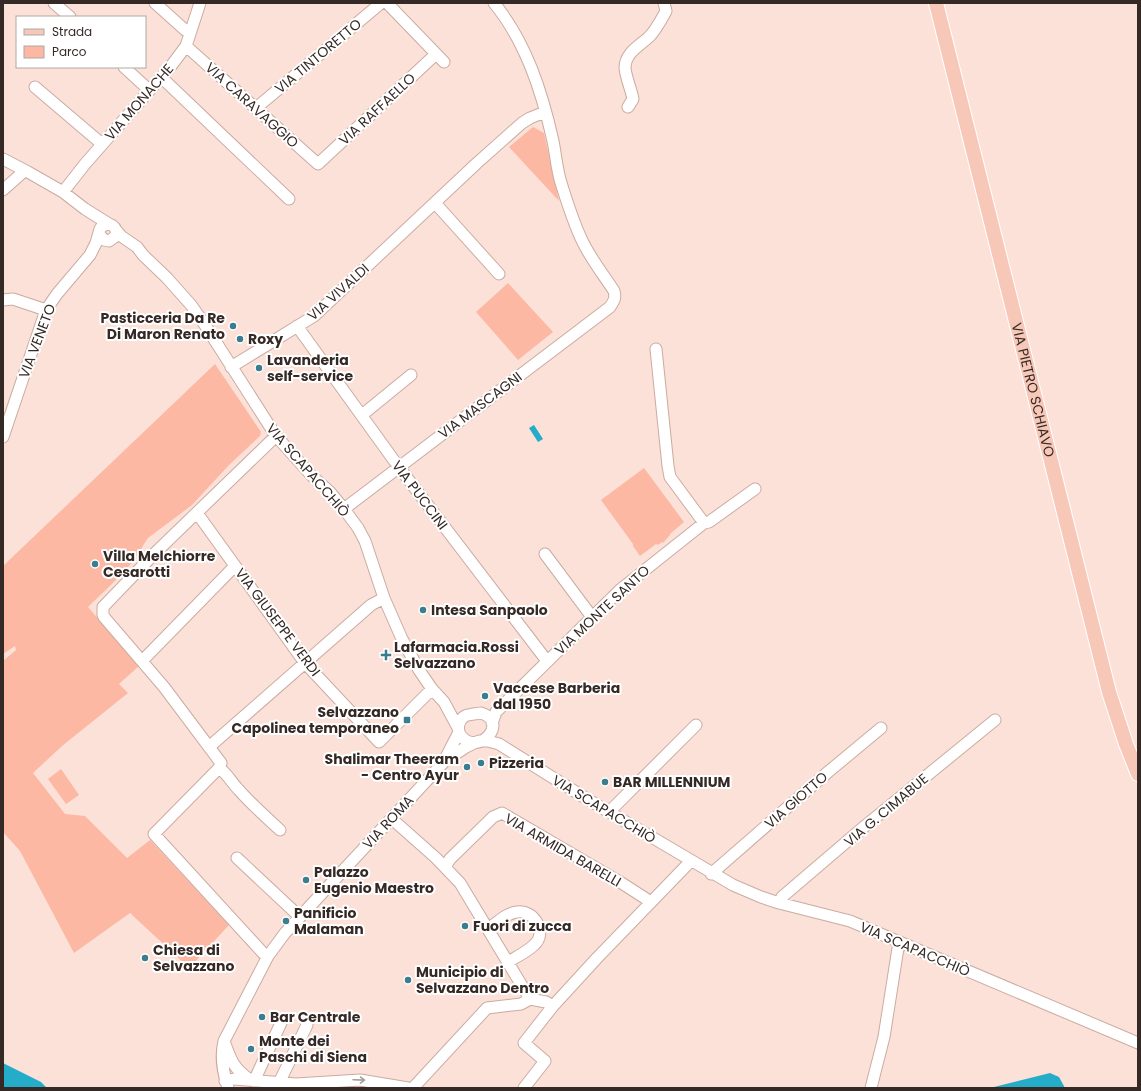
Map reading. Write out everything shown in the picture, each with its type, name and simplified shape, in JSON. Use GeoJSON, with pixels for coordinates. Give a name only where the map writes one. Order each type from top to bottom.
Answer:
{"type":"FeatureCollection","features":[{"type":"Feature","properties":{"kind":"main road","name":"VIA PIETRO SCHIAVO"},"geometry":{"type":"LineString","coordinates":[[936,3],[1107,685],[1126,744],[1138,774]]}},
{"type":"Feature","properties":{"kind":"street"},"geometry":{"type":"LineString","coordinates":[[54,3],[69,16]]}},
{"type":"Feature","properties":{"kind":"street"},"geometry":{"type":"LineString","coordinates":[[155,3],[185,30],[190,32]]}},
{"type":"Feature","properties":{"kind":"street","name":"VIA MONACHE"},"geometry":{"type":"LineString","coordinates":[[63,192],[186,46],[200,3]]}},
{"type":"Feature","properties":{"kind":"street","name":"VIA TINTORETTO"},"geometry":{"type":"LineString","coordinates":[[256,108],[381,3]]}},
{"type":"Feature","properties":{"kind":"street","name":"VIA RAFFAELLO"},"geometry":{"type":"LineString","coordinates":[[318,164],[440,58],[387,3]]}},
{"type":"Feature","properties":{"kind":"street"},"geometry":{"type":"LineString","coordinates":[[494,3],[514,31],[525,51],[545,112]]}},
{"type":"Feature","properties":{"kind":"street"},"geometry":{"type":"LineString","coordinates":[[628,107],[633,99],[625,69],[626,61],[634,49],[648,38],[657,28],[666,11],[664,3]]}},
{"type":"Feature","properties":{"kind":"street","name":"VIA CARAVAGGIO"},"geometry":{"type":"LineString","coordinates":[[186,46],[318,164]]}},
{"type":"Feature","properties":{"kind":"street"},"geometry":{"type":"LineString","coordinates":[[125,68],[150,90]]}},
{"type":"Feature","properties":{"kind":"street"},"geometry":{"type":"LineString","coordinates":[[161,76],[290,199]]}},
{"type":"Feature","properties":{"kind":"street"},"geometry":{"type":"LineString","coordinates":[[36,87],[102,144]]}},
{"type":"Feature","properties":{"kind":"street","name":"VIA VIVALDI"},"geometry":{"type":"LineString","coordinates":[[231,367],[314,316],[522,123],[545,112]]}},
{"type":"Feature","properties":{"kind":"street","name":"VIA MASCAGNI"},"geometry":{"type":"LineString","coordinates":[[344,509],[398,466],[610,306],[615,299],[614,291],[585,247],[569,208],[561,184],[545,112]]}},
{"type":"Feature","properties":{"kind":"street","name":"VIA SCAPACCHIÒ"},"geometry":{"type":"LineString","coordinates":[[3,159],[63,192],[112,227],[121,236],[137,247],[191,305],[276,436],[344,509],[358,528],[365,541],[384,598],[402,639],[419,670],[432,689],[444,702],[458,730]]}},
{"type":"Feature","properties":{"kind":"street"},"geometry":{"type":"LineString","coordinates":[[3,190],[24,170]]}},
{"type":"Feature","properties":{"kind":"street"},"geometry":{"type":"LineString","coordinates":[[435,203],[499,274]]}},
{"type":"Feature","properties":{"kind":"street","name":"VIA SCAPACCHIÒ"},"geometry":{"type":"LineString","coordinates":[[85,209],[104,237],[143,255]]}},
{"type":"Feature","properties":{"kind":"street"},"geometry":{"type":"LineString","coordinates":[[102,226],[112,227],[114,238],[104,237],[102,226]]}},
{"type":"Feature","properties":{"kind":"street","name":"VIA VENETO"},"geometry":{"type":"LineString","coordinates":[[3,437],[46,310],[57,294],[90,255],[96,243],[104,237]]}},
{"type":"Feature","properties":{"kind":"street"},"geometry":{"type":"LineString","coordinates":[[3,300],[13,299],[46,310]]}},
{"type":"Feature","properties":{"kind":"street","name":"VIA PUCCINI"},"geometry":{"type":"LineString","coordinates":[[297,326],[398,466],[547,661]]}},
{"type":"Feature","properties":{"kind":"street"},"geometry":{"type":"LineString","coordinates":[[656,349],[667,462],[670,477],[704,523]]}},
{"type":"Feature","properties":{"kind":"street"},"geometry":{"type":"LineString","coordinates":[[362,415],[411,375]]}},
{"type":"Feature","properties":{"kind":"street"},"geometry":{"type":"LineString","coordinates":[[268,956],[255,944],[154,834],[219,768],[221,763],[164,687],[104,617],[103,606],[154,554],[276,436]]}},
{"type":"Feature","properties":{"kind":"street","name":"VIA MONTE SANTO"},"geometry":{"type":"LineString","coordinates":[[492,725],[496,712],[620,589],[704,523],[709,522],[755,490]]}},
{"type":"Feature","properties":{"kind":"street","name":"VIA GIUSEPPE VERDI"},"geometry":{"type":"LineString","coordinates":[[197,513],[305,663],[380,742],[432,689]]}},
{"type":"Feature","properties":{"kind":"street"},"geometry":{"type":"LineString","coordinates":[[545,554],[592,617]]}},
{"type":"Feature","properties":{"kind":"street"},"geometry":{"type":"LineString","coordinates":[[142,661],[231,570],[236,567]]}},
{"type":"Feature","properties":{"kind":"street"},"geometry":{"type":"LineString","coordinates":[[209,747],[371,605],[384,598]]}},
{"type":"Feature","properties":{"kind":"street","name":"VIA SCAPACCHIÒ"},"geometry":{"type":"LineString","coordinates":[[444,702],[470,714]]}},
{"type":"Feature","properties":{"kind":"street","name":"VIA MONTE SANTO"},"geometry":{"type":"LineString","coordinates":[[485,715],[496,712]]}},
{"type":"Feature","properties":{"kind":"street"},"geometry":{"type":"LineString","coordinates":[[492,725],[492,731],[488,738],[478,741],[466,741],[460,736],[458,730],[459,724],[463,718],[470,714],[485,715],[489,718],[492,725],[498,744]]}},
{"type":"Feature","properties":{"kind":"street","name":"VIA G. CIMABUE"},"geometry":{"type":"LineString","coordinates":[[780,903],[782,897],[865,826],[995,720]]}},
{"type":"Feature","properties":{"kind":"street"},"geometry":{"type":"LineString","coordinates":[[608,812],[696,725]]}},
{"type":"Feature","properties":{"kind":"street","name":"VIA GIOTTO"},"geometry":{"type":"LineString","coordinates":[[712,874],[828,772],[881,728]]}},
{"type":"Feature","properties":{"kind":"street","name":"VIA ROMA"},"geometry":{"type":"LineString","coordinates":[[443,763],[458,730]]}},
{"type":"Feature","properties":{"kind":"street","name":"VIA SCAPACCHIÒ"},"geometry":{"type":"LineString","coordinates":[[478,741],[498,744],[690,861],[746,891],[780,903],[850,921],[1138,1044]]}},
{"type":"Feature","properties":{"kind":"street","name":"VIA ROMA"},"geometry":{"type":"LineString","coordinates":[[226,1084],[222,1067],[222,1049],[224,1041],[268,956],[300,917],[443,763],[466,746],[478,741]]}},
{"type":"Feature","properties":{"kind":"street"},"geometry":{"type":"LineString","coordinates":[[219,768],[223,770],[236,788],[280,830]]}},
{"type":"Feature","properties":{"kind":"street","name":"VIA ARMIDA BARELLI"},"geometry":{"type":"LineString","coordinates":[[445,867],[450,859],[496,814],[502,813],[620,882],[651,902]]}},
{"type":"Feature","properties":{"kind":"street"},"geometry":{"type":"LineString","coordinates":[[392,819],[445,867],[460,883],[530,998],[546,1002],[553,1006]]}},
{"type":"Feature","properties":{"kind":"street"},"geometry":{"type":"LineString","coordinates":[[237,858],[300,917]]}},
{"type":"Feature","properties":{"kind":"street"},"geometry":{"type":"LineString","coordinates":[[524,1088],[545,1061],[524,1042],[553,1006],[597,958],[690,861]]}},
{"type":"Feature","properties":{"kind":"street"},"geometry":{"type":"LineString","coordinates":[[488,929],[511,913],[519,911],[527,913],[540,926],[541,935],[535,945],[508,962]]}},
{"type":"Feature","properties":{"kind":"street"},"geometry":{"type":"LineString","coordinates":[[871,1088],[884,1037],[900,942]]}},
{"type":"Feature","properties":{"kind":"street"},"geometry":{"type":"LineString","coordinates":[[413,1088],[488,1008],[521,1004],[530,998]]}},
{"type":"Feature","properties":{"kind":"street"},"geometry":{"type":"LineString","coordinates":[[252,1080],[281,1023]]}},
{"type":"Feature","properties":{"kind":"street"},"geometry":{"type":"LineString","coordinates":[[279,1083],[307,1025]]}},
{"type":"Feature","properties":{"kind":"street"},"geometry":{"type":"LineString","coordinates":[[224,1041],[233,1064],[240,1072],[252,1080]]}},
{"type":"Feature","properties":{"kind":"street"},"geometry":{"type":"LineString","coordinates":[[222,1067],[240,1072]]}},
{"type":"Feature","properties":{"kind":"street"},"geometry":{"type":"LineString","coordinates":[[226,1084],[234,1079],[296,1084],[360,1080],[408,1088]]}},
{"type":"Feature","properties":{"kind":"green space"},"geometry":{"type":"Polygon","coordinates":[[[533,127],[544,133],[559,201],[509,147],[533,127]]]}},
{"type":"Feature","properties":{"kind":"green space"},"geometry":{"type":"Polygon","coordinates":[[[508,283],[553,332],[518,360],[476,312],[508,283]]]}},
{"type":"Feature","properties":{"kind":"green space"},"geometry":{"type":"Polygon","coordinates":[[[215,364],[261,432],[260,436],[229,465],[192,505],[148,538],[138,555],[125,570],[88,607],[139,666],[119,684],[128,693],[62,746],[33,773],[65,814],[85,816],[127,858],[150,840],[229,925],[192,965],[186,965],[130,913],[74,953],[20,851],[3,832],[3,661],[16,650],[15,646],[3,654],[3,566],[215,364]]]}},
{"type":"Feature","properties":{"kind":"green space"},"geometry":{"type":"Polygon","coordinates":[[[644,468],[684,522],[670,534],[663,543],[662,542],[658,545],[656,544],[640,556],[601,500],[644,468]]]}},
{"type":"Feature","properties":{"kind":"green space"},"geometry":{"type":"Polygon","coordinates":[[[61,769],[79,795],[66,804],[48,779],[61,769]]]}},
{"type":"Feature","properties":{"kind":"water"},"geometry":{"type":"Polygon","coordinates":[[[534,425],[543,439],[538,442],[529,428],[534,425]]]}},
{"type":"Feature","properties":{"kind":"water"},"geometry":{"type":"Polygon","coordinates":[[[3,1063],[41,1082],[47,1088],[3,1088],[3,1063]]]}},
{"type":"Feature","properties":{"kind":"water"},"geometry":{"type":"Polygon","coordinates":[[[1050,1073],[1059,1077],[1065,1088],[990,1088],[1050,1073]]]}},
{"type":"Feature","properties":{"kind":"place","name":"Pasticceria Da Re Di Maron Renato"},"geometry":{"type":"Point","coordinates":[233,326]}},
{"type":"Feature","properties":{"kind":"place","name":"Roxy"},"geometry":{"type":"Point","coordinates":[240,339]}},
{"type":"Feature","properties":{"kind":"place","name":"Lavanderia self-service"},"geometry":{"type":"Point","coordinates":[259,368]}},
{"type":"Feature","properties":{"kind":"place","name":"Villa Melchiorre Cesarotti"},"geometry":{"type":"Point","coordinates":[95,564]}},
{"type":"Feature","properties":{"kind":"place","name":"Intesa Sanpaolo"},"geometry":{"type":"Point","coordinates":[423,610]}},
{"type":"Feature","properties":{"kind":"place","name":"Lafarmacia.Rossi Selvazzano"},"geometry":{"type":"Point","coordinates":[386,655]}},
{"type":"Feature","properties":{"kind":"place","name":"Vaccese Barberia dal 1950"},"geometry":{"type":"Point","coordinates":[485,696]}},
{"type":"Feature","properties":{"kind":"place","name":"Selvazzano Capolinea temporaneo"},"geometry":{"type":"Point","coordinates":[407,720]}},
{"type":"Feature","properties":{"kind":"place","name":"Pizzeria"},"geometry":{"type":"Point","coordinates":[481,763]}},
{"type":"Feature","properties":{"kind":"place","name":"Shalimar Theeram - Centro Ayur"},"geometry":{"type":"Point","coordinates":[467,767]}},
{"type":"Feature","properties":{"kind":"place","name":"BAR MILLENNIUM"},"geometry":{"type":"Point","coordinates":[605,782]}},
{"type":"Feature","properties":{"kind":"place","name":"Palazzo Eugenio Maestro"},"geometry":{"type":"Point","coordinates":[306,880]}},
{"type":"Feature","properties":{"kind":"place","name":"Panificio Malaman"},"geometry":{"type":"Point","coordinates":[286,921]}},
{"type":"Feature","properties":{"kind":"place","name":"Fuori di zucca"},"geometry":{"type":"Point","coordinates":[465,926]}},
{"type":"Feature","properties":{"kind":"place","name":"Chiesa di Selvazzano"},"geometry":{"type":"Point","coordinates":[145,958]}},
{"type":"Feature","properties":{"kind":"place","name":"Municipio di Selvazzano Dentro"},"geometry":{"type":"Point","coordinates":[408,980]}},
{"type":"Feature","properties":{"kind":"place","name":"Bar Centrale"},"geometry":{"type":"Point","coordinates":[262,1017]}},
{"type":"Feature","properties":{"kind":"place","name":"Monte dei Paschi di Siena"},"geometry":{"type":"Point","coordinates":[251,1049]}}]}
